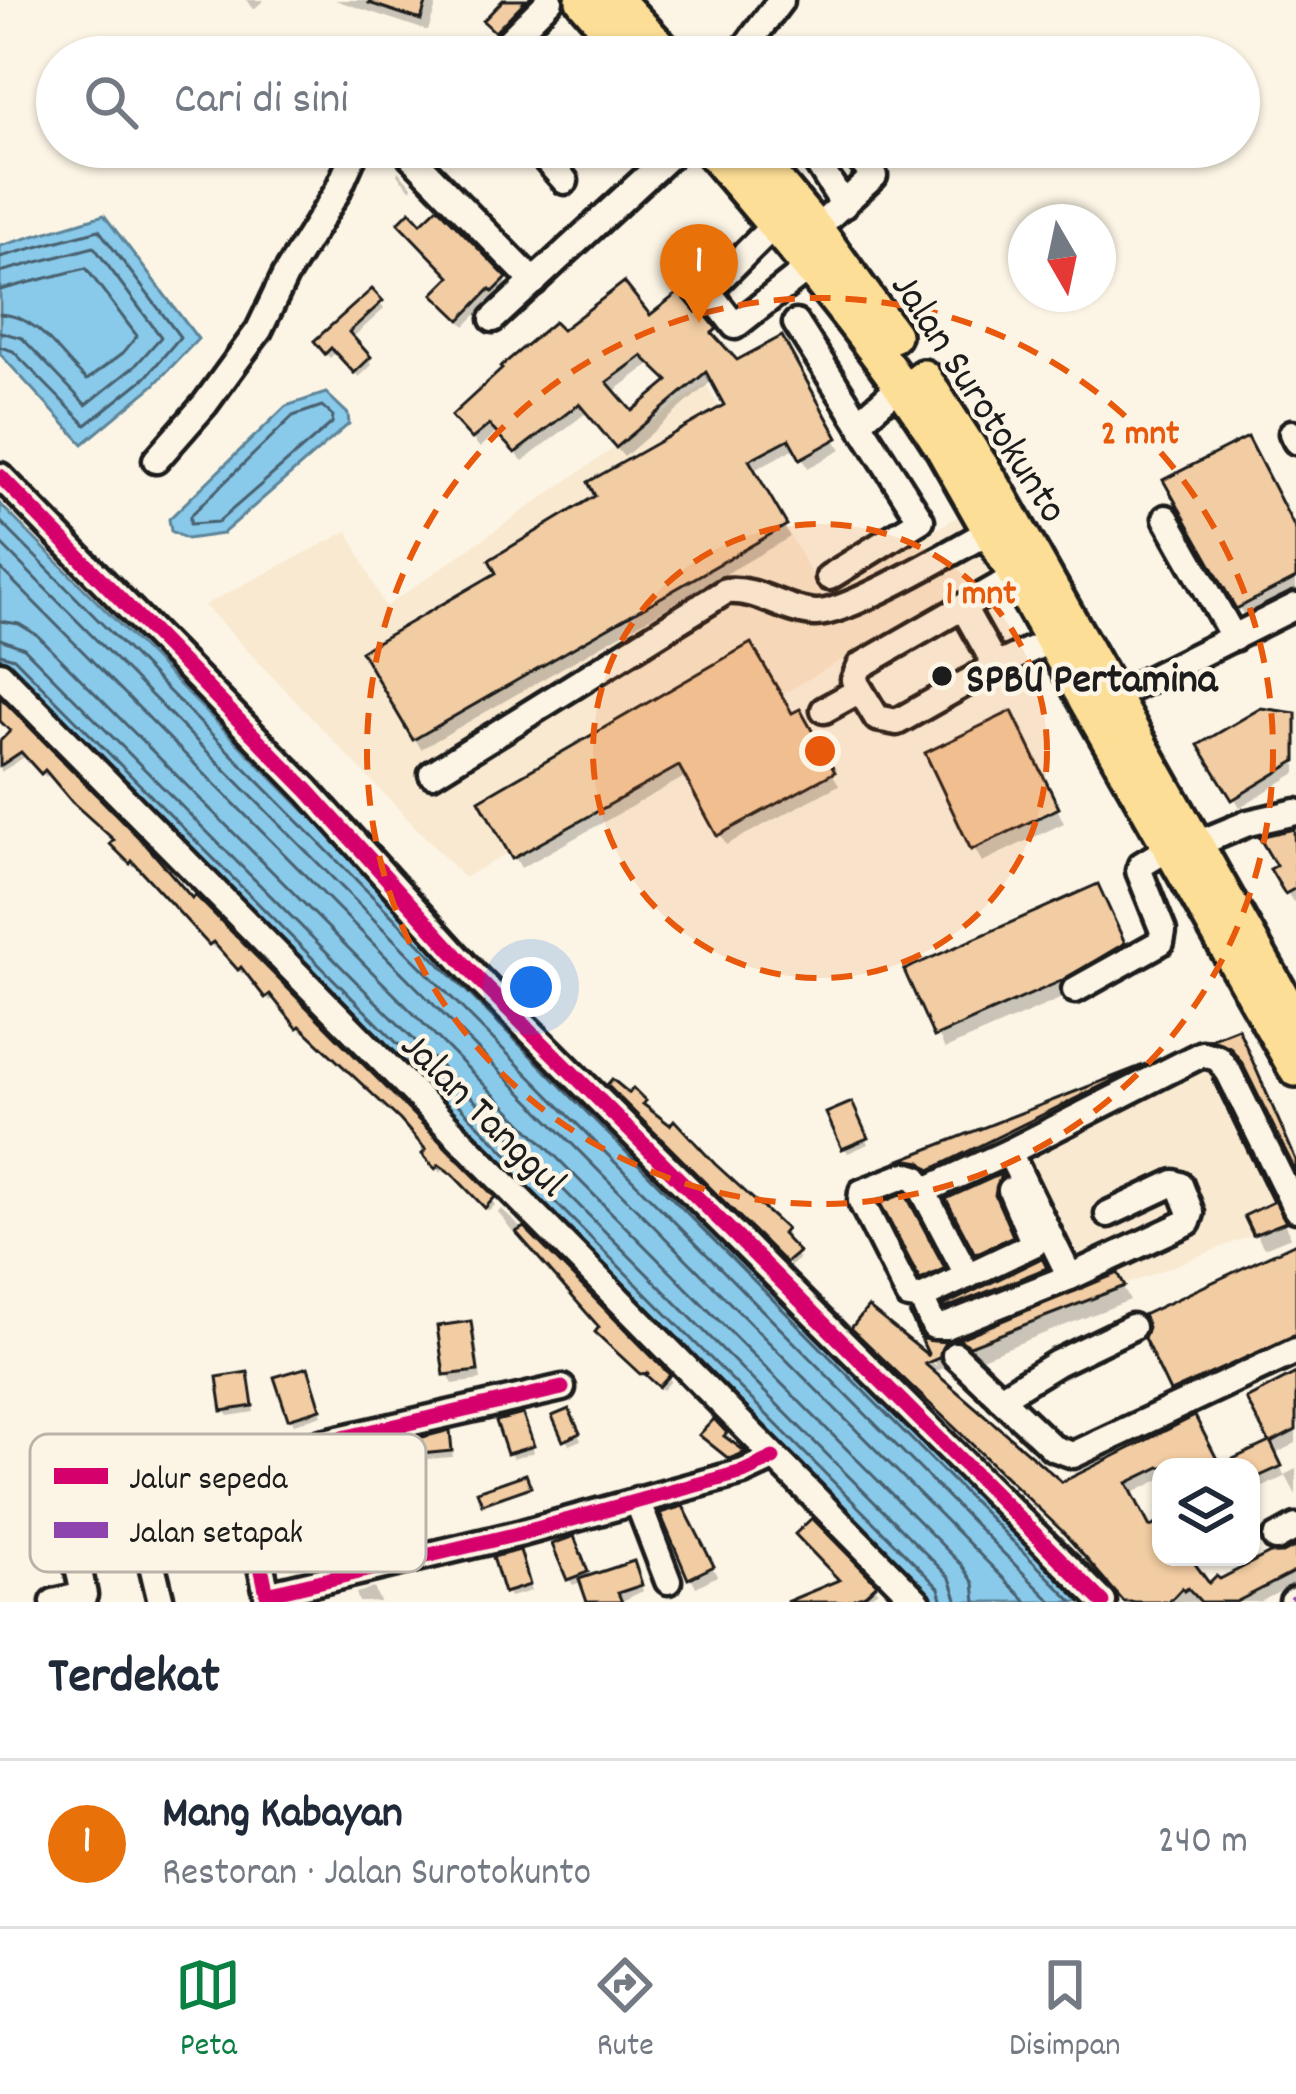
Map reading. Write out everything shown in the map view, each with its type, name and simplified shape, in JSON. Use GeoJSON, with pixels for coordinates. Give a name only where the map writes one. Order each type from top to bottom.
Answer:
{"type":"FeatureCollection","features":[{"type":"Feature","properties":{"kind":"main road"},"geometry":{"type":"LineString","coordinates":[[583,0],[614,36]]}},
{"type":"Feature","properties":{"kind":"main road"},"geometry":{"type":"LineString","coordinates":[[616,0],[649,36]]}},
{"type":"Feature","properties":{"kind":"main road","name":"Jalan Surotokunto"},"geometry":{"type":"LineString","coordinates":[[726,168],[811,266],[902,384],[1000,524],[1183,846],[1296,1022]]}},
{"type":"Feature","properties":{"kind":"main road","name":"Jalan Surotokunto"},"geometry":{"type":"LineString","coordinates":[[765,168],[816,229],[964,436],[1000,524],[1015,577],[1112,698],[1296,1069]]}},
{"type":"Feature","properties":{"kind":"street"},"geometry":{"type":"LineString","coordinates":[[514,36],[550,0]]}},
{"type":"Feature","properties":{"kind":"street"},"geometry":{"type":"LineString","coordinates":[[754,36],[781,0]]}},
{"type":"Feature","properties":{"kind":"street"},"geometry":{"type":"LineString","coordinates":[[156,460],[205,404],[259,330],[348,168]]}},
{"type":"Feature","properties":{"kind":"street"},"geometry":{"type":"LineString","coordinates":[[423,168],[534,281]]}},
{"type":"Feature","properties":{"kind":"street"},"geometry":{"type":"LineString","coordinates":[[554,168],[565,181]]}},
{"type":"Feature","properties":{"kind":"street"},"geometry":{"type":"LineString","coordinates":[[493,319],[656,168]]}},
{"type":"Feature","properties":{"kind":"street"},"geometry":{"type":"LineString","coordinates":[[821,168],[844,205]]}},
{"type":"Feature","properties":{"kind":"street"},"geometry":{"type":"LineString","coordinates":[[816,229],[874,176],[867,168]]}},
{"type":"Feature","properties":{"kind":"street"},"geometry":{"type":"LineString","coordinates":[[775,224],[708,291],[735,326],[811,266]]}},
{"type":"Feature","properties":{"kind":"street"},"geometry":{"type":"LineString","coordinates":[[796,323],[921,520],[829,577]]}},
{"type":"Feature","properties":{"kind":"street"},"geometry":{"type":"LineString","coordinates":[[859,422],[902,384]]}},
{"type":"Feature","properties":{"kind":"street"},"geometry":{"type":"LineString","coordinates":[[0,476],[308,790],[478,979],[1103,1602]]}},
{"type":"Feature","properties":{"kind":"street"},"geometry":{"type":"LineString","coordinates":[[1166,518],[1234,638]]}},
{"type":"Feature","properties":{"kind":"street"},"geometry":{"type":"LineString","coordinates":[[432,773],[726,591],[747,589],[823,613],[859,599],[1000,524]]}},
{"type":"Feature","properties":{"kind":"street"},"geometry":{"type":"LineString","coordinates":[[1015,577],[860,666],[854,675],[878,718],[897,722],[1062,634]]}},
{"type":"Feature","properties":{"kind":"street"},"geometry":{"type":"LineString","coordinates":[[1112,698],[1296,606]]}},
{"type":"Feature","properties":{"kind":"street"},"geometry":{"type":"LineString","coordinates":[[963,607],[996,666]]}},
{"type":"Feature","properties":{"kind":"street","name":"Jalan Tanggul"},"geometry":{"type":"LineString","coordinates":[[0,674],[918,1602]]}},
{"type":"Feature","properties":{"kind":"street"},"geometry":{"type":"LineString","coordinates":[[824,710],[860,690]]}},
{"type":"Feature","properties":{"kind":"street"},"geometry":{"type":"LineString","coordinates":[[1075,991],[1161,942],[1163,932],[1138,871],[1141,865],[1248,823],[1296,812]]}},
{"type":"Feature","properties":{"kind":"street"},"geometry":{"type":"LineString","coordinates":[[923,1191],[1210,1054],[1229,1073],[1296,1209]]}},
{"type":"Feature","properties":{"kind":"street"},"geometry":{"type":"LineString","coordinates":[[968,1276],[916,1178],[906,1175],[862,1192],[909,1296],[921,1298],[968,1276],[1034,1244],[1003,1155]]}},
{"type":"Feature","properties":{"kind":"street"},"geometry":{"type":"LineString","coordinates":[[1003,1155],[1070,1277]]}},
{"type":"Feature","properties":{"kind":"street"},"geometry":{"type":"LineString","coordinates":[[921,1298],[938,1328],[1070,1277],[1188,1222],[1191,1216],[1180,1185],[1174,1183],[1108,1214]]}},
{"type":"Feature","properties":{"kind":"street"},"geometry":{"type":"LineString","coordinates":[[1000,1398],[1132,1327]]}},
{"type":"Feature","properties":{"kind":"street"},"geometry":{"type":"LineString","coordinates":[[955,1355],[1053,1448],[1073,1455],[1296,1351]]}},
{"type":"Feature","properties":{"kind":"street"},"geometry":{"type":"LineString","coordinates":[[361,1434],[562,1388]]}},
{"type":"Feature","properties":{"kind":"street"},"geometry":{"type":"LineString","coordinates":[[426,1557],[743,1472],[772,1458]]}},
{"type":"Feature","properties":{"kind":"street"},"geometry":{"type":"LineString","coordinates":[[637,1500],[668,1582]]}},
{"type":"Feature","properties":{"kind":"street"},"geometry":{"type":"LineString","coordinates":[[54,1602],[84,1595],[79,1572]]}},
{"type":"Feature","properties":{"kind":"street"},"geometry":{"type":"LineString","coordinates":[[154,1572],[161,1602]]}},
{"type":"Feature","properties":{"kind":"street"},"geometry":{"type":"LineString","coordinates":[[257,1598],[363,1572]]}},
{"type":"Feature","properties":{"kind":"shaded area"},"geometry":{"type":"Polygon","coordinates":[[[706,384],[824,597],[963,513],[992,573],[464,878],[204,605],[348,531],[385,607],[706,384]]]}},
{"type":"Feature","properties":{"kind":"shaded area"},"geometry":{"type":"Polygon","coordinates":[[[1238,1028],[1296,1160],[1296,1218],[932,1361],[849,1181],[1238,1028]]]}},
{"type":"Feature","properties":{"kind":"water"},"geometry":{"type":"Polygon","coordinates":[[[104,215],[198,339],[154,385],[83,444],[0,354],[0,246],[104,215]]]}},
{"type":"Feature","properties":{"kind":"water"},"geometry":{"type":"Polygon","coordinates":[[[326,393],[348,414],[349,424],[222,534],[187,539],[171,531],[169,519],[286,406],[326,393]]]}},
{"type":"Feature","properties":{"kind":"water"},"geometry":{"type":"Polygon","coordinates":[[[0,504],[1090,1602],[936,1602],[0,662],[0,504]]]}},
{"type":"Feature","properties":{"kind":"building"},"geometry":{"type":"Polygon","coordinates":[[[370,0],[427,0],[421,20],[370,0]]]}},
{"type":"Feature","properties":{"kind":"building"},"geometry":{"type":"Polygon","coordinates":[[[503,0],[526,0],[495,32],[483,21],[503,0]]]}},
{"type":"Feature","properties":{"kind":"building"},"geometry":{"type":"Polygon","coordinates":[[[438,207],[507,278],[460,320],[433,294],[450,277],[398,223],[410,211],[421,223],[438,207]]]}},
{"type":"Feature","properties":{"kind":"building"},"geometry":{"type":"Polygon","coordinates":[[[624,282],[650,315],[679,292],[696,312],[700,308],[717,329],[712,333],[737,360],[782,336],[838,438],[800,459],[789,439],[749,460],[787,525],[413,740],[361,651],[496,573],[489,560],[595,496],[588,482],[724,405],[706,372],[616,448],[579,404],[515,453],[489,425],[472,439],[451,416],[554,322],[562,330],[624,282]],[[642,356],[607,382],[632,411],[668,381],[642,356]]]}},
{"type":"Feature","properties":{"kind":"building"},"geometry":{"type":"Polygon","coordinates":[[[372,289],[383,301],[349,332],[371,357],[354,373],[331,348],[325,354],[314,341],[372,289]]]}},
{"type":"Feature","properties":{"kind":"building"},"geometry":{"type":"Polygon","coordinates":[[[1248,437],[1296,530],[1296,578],[1236,609],[1163,480],[1248,437]]]}},
{"type":"Feature","properties":{"kind":"building"},"geometry":{"type":"Polygon","coordinates":[[[751,643],[792,713],[800,709],[835,772],[717,836],[679,766],[512,859],[479,800],[751,643]]]}},
{"type":"Feature","properties":{"kind":"building"},"geometry":{"type":"Polygon","coordinates":[[[0,697],[192,898],[195,895],[495,1197],[485,1208],[452,1174],[439,1165],[435,1169],[422,1154],[426,1150],[400,1120],[297,1028],[270,994],[265,998],[241,967],[238,970],[213,942],[209,945],[45,770],[41,774],[21,752],[0,766],[0,741],[10,731],[0,721],[0,697]]]}},
{"type":"Feature","properties":{"kind":"building"},"geometry":{"type":"Polygon","coordinates":[[[1261,708],[1296,713],[1296,761],[1232,800],[1198,745],[1261,708]]]}},
{"type":"Feature","properties":{"kind":"building"},"geometry":{"type":"Polygon","coordinates":[[[1012,711],[1059,808],[971,850],[925,753],[1012,711]]]}},
{"type":"Feature","properties":{"kind":"building"},"geometry":{"type":"Polygon","coordinates":[[[1294,829],[1296,888],[1285,894],[1259,837],[1294,829]]]}},
{"type":"Feature","properties":{"kind":"building"},"geometry":{"type":"Polygon","coordinates":[[[1098,884],[1125,943],[1061,981],[934,1037],[904,970],[1098,884]]]}},
{"type":"Feature","properties":{"kind":"building"},"geometry":{"type":"Polygon","coordinates":[[[1238,1028],[1296,1160],[1296,1172],[1242,1063],[1230,1047],[1210,1039],[1238,1028]]]}},
{"type":"Feature","properties":{"kind":"building"},"geometry":{"type":"Polygon","coordinates":[[[1146,1064],[930,1170],[921,1162],[903,1159],[1146,1064]]]}},
{"type":"Feature","properties":{"kind":"building"},"geometry":{"type":"Polygon","coordinates":[[[1212,1078],[1286,1222],[1253,1235],[1244,1216],[1273,1202],[1212,1078]]]}},
{"type":"Feature","properties":{"kind":"building"},"geometry":{"type":"Polygon","coordinates":[[[612,1079],[629,1093],[633,1088],[646,1101],[643,1104],[670,1125],[674,1120],[786,1229],[782,1234],[799,1252],[786,1263],[607,1085],[612,1079]]]}},
{"type":"Feature","properties":{"kind":"building"},"geometry":{"type":"Polygon","coordinates":[[[852,1102],[868,1138],[842,1149],[826,1113],[852,1102]]]}},
{"type":"Feature","properties":{"kind":"building"},"geometry":{"type":"Polygon","coordinates":[[[1001,1174],[995,1195],[1013,1236],[975,1254],[946,1199],[1001,1174]]]}},
{"type":"Feature","properties":{"kind":"building"},"geometry":{"type":"Polygon","coordinates":[[[905,1193],[945,1268],[920,1280],[880,1203],[905,1193]]]}},
{"type":"Feature","properties":{"kind":"building"},"geometry":{"type":"Polygon","coordinates":[[[524,1227],[670,1375],[659,1387],[646,1375],[649,1373],[640,1374],[595,1332],[599,1327],[516,1232],[524,1227]]]}},
{"type":"Feature","properties":{"kind":"building"},"geometry":{"type":"Polygon","coordinates":[[[1296,1243],[1296,1335],[1170,1392],[1144,1338],[1148,1327],[1143,1315],[1296,1243]]]}},
{"type":"Feature","properties":{"kind":"building"},"geometry":{"type":"Polygon","coordinates":[[[1042,1258],[1047,1268],[944,1309],[943,1306],[1042,1258]]]}},
{"type":"Feature","properties":{"kind":"building"},"geometry":{"type":"Polygon","coordinates":[[[1118,1273],[1125,1286],[970,1346],[958,1339],[1118,1273]]]}},
{"type":"Feature","properties":{"kind":"building"},"geometry":{"type":"Polygon","coordinates":[[[868,1307],[929,1356],[909,1313],[924,1339],[945,1342],[939,1358],[925,1364],[1062,1482],[1195,1416],[1216,1458],[1152,1458],[1152,1471],[1127,1483],[1152,1526],[1152,1566],[1197,1566],[1209,1583],[1245,1566],[1260,1566],[1260,1558],[1296,1546],[1296,1571],[1236,1602],[1201,1602],[1182,1588],[1169,1602],[1124,1602],[1062,1531],[851,1328],[868,1307]]]}},
{"type":"Feature","properties":{"kind":"building"},"geometry":{"type":"Polygon","coordinates":[[[471,1321],[478,1371],[444,1375],[437,1326],[471,1321]]]}},
{"type":"Feature","properties":{"kind":"building"},"geometry":{"type":"Polygon","coordinates":[[[308,1367],[321,1409],[288,1419],[274,1377],[308,1367]]]}},
{"type":"Feature","properties":{"kind":"building"},"geometry":{"type":"Polygon","coordinates":[[[248,1372],[253,1406],[222,1411],[217,1377],[248,1372]]]}},
{"type":"Feature","properties":{"kind":"building"},"geometry":{"type":"Polygon","coordinates":[[[1296,1373],[1296,1430],[1271,1443],[1282,1466],[1260,1476],[1260,1458],[1235,1458],[1269,1442],[1246,1399],[1296,1373]]]}},
{"type":"Feature","properties":{"kind":"building"},"geometry":{"type":"Polygon","coordinates":[[[569,1409],[580,1433],[563,1441],[552,1416],[569,1409]]]}},
{"type":"Feature","properties":{"kind":"building"},"geometry":{"type":"Polygon","coordinates":[[[523,1414],[534,1446],[507,1454],[496,1421],[523,1414]]]}},
{"type":"Feature","properties":{"kind":"building"},"geometry":{"type":"Polygon","coordinates":[[[714,1419],[727,1433],[724,1436],[746,1452],[729,1459],[699,1435],[714,1419]]]}},
{"type":"Feature","properties":{"kind":"building"},"geometry":{"type":"Polygon","coordinates":[[[450,1430],[452,1451],[426,1453],[426,1436],[450,1430]]]}},
{"type":"Feature","properties":{"kind":"building"},"geometry":{"type":"Polygon","coordinates":[[[526,1474],[531,1487],[482,1504],[477,1491],[526,1474]]]}},
{"type":"Feature","properties":{"kind":"building"},"geometry":{"type":"Polygon","coordinates":[[[683,1506],[714,1566],[688,1579],[660,1513],[683,1506]]]}},
{"type":"Feature","properties":{"kind":"building"},"geometry":{"type":"Polygon","coordinates":[[[812,1518],[877,1584],[865,1595],[846,1602],[786,1602],[839,1580],[795,1534],[812,1518]]]}},
{"type":"Feature","properties":{"kind":"building"},"geometry":{"type":"Polygon","coordinates":[[[574,1536],[588,1572],[567,1580],[552,1544],[574,1536]]]}},
{"type":"Feature","properties":{"kind":"building"},"geometry":{"type":"Polygon","coordinates":[[[520,1550],[530,1585],[504,1593],[493,1557],[520,1550]]]}},
{"type":"Feature","properties":{"kind":"building"},"geometry":{"type":"Polygon","coordinates":[[[634,1561],[642,1585],[618,1593],[622,1602],[587,1602],[579,1579],[634,1561]]]}},
{"type":"Feature","properties":{"kind":"cycle path"},"geometry":{"type":"LineString","coordinates":[[0,476],[308,791],[478,979],[1103,1602]]}},
{"type":"Feature","properties":{"kind":"cycle path"},"geometry":{"type":"LineString","coordinates":[[361,1434],[562,1388]]}},
{"type":"Feature","properties":{"kind":"cycle path"},"geometry":{"type":"LineString","coordinates":[[426,1556],[743,1472],[773,1458]]}},
{"type":"Feature","properties":{"kind":"cycle path"},"geometry":{"type":"LineString","coordinates":[[262,1572],[267,1594],[359,1572]]}},
{"type":"Feature","properties":{"kind":"place","name":"Mang Kabayan"},"geometry":{"type":"Point","coordinates":[699,323]}},
{"type":"Feature","properties":{"kind":"place","name":"SPBU Pertamina"},"geometry":{"type":"Point","coordinates":[942,676]}}]}
